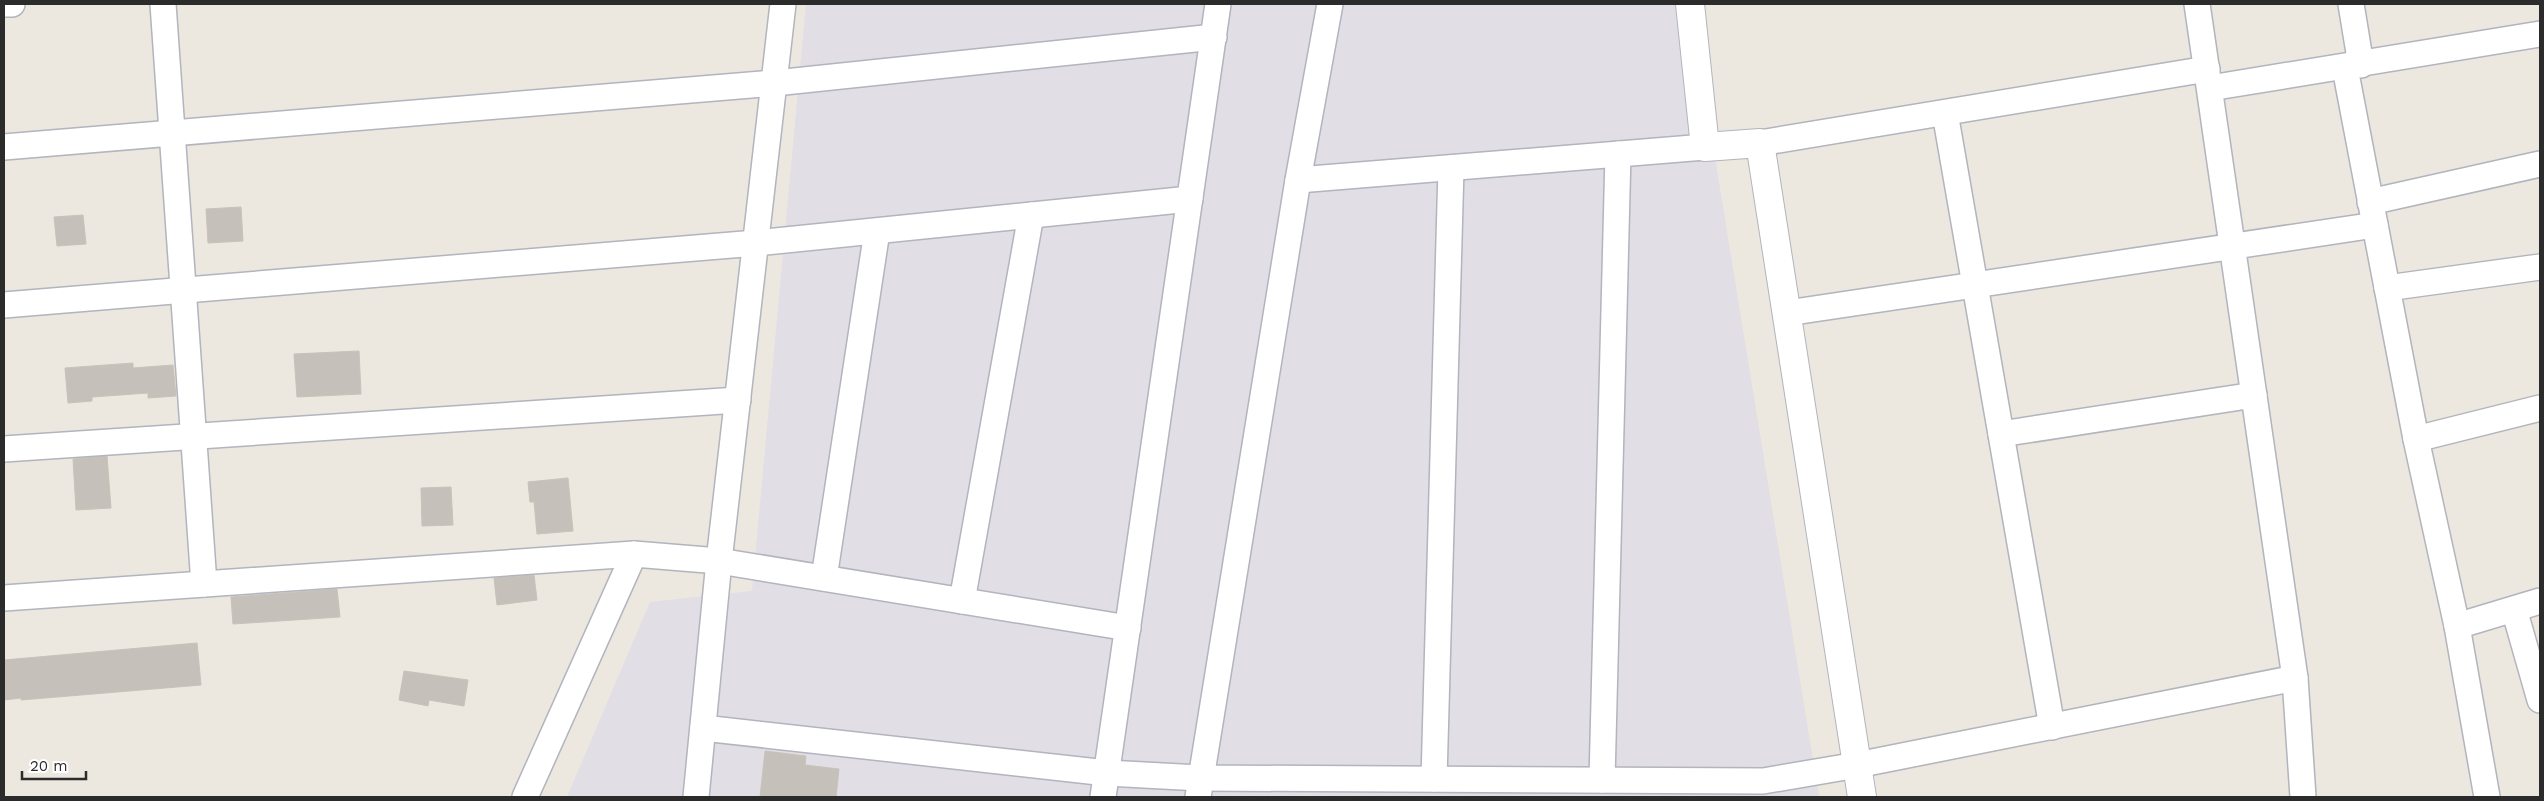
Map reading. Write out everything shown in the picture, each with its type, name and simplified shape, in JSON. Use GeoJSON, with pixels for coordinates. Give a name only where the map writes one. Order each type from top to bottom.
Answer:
{"type":"FeatureCollection","features":[{"type":"Feature","properties":{"kind":"street"},"geometry":{"type":"LineString","coordinates":[[4,4],[12,4]]}},
{"type":"Feature","properties":{"kind":"street"},"geometry":{"type":"LineString","coordinates":[[163,4],[204,584]]}},
{"type":"Feature","properties":{"kind":"street"},"geometry":{"type":"LineString","coordinates":[[696,797],[719,561],[783,4]]}},
{"type":"Feature","properties":{"kind":"street"},"geometry":{"type":"LineString","coordinates":[[1103,797],[1218,4]]}},
{"type":"Feature","properties":{"kind":"street"},"geometry":{"type":"LineString","coordinates":[[1199,788],[1298,180],[1330,4]]}},
{"type":"Feature","properties":{"kind":"street"},"geometry":{"type":"LineString","coordinates":[[1690,4],[1705,147]]}},
{"type":"Feature","properties":{"kind":"street"},"geometry":{"type":"LineString","coordinates":[[2197,4],[2295,678],[2303,797]]}},
{"type":"Feature","properties":{"kind":"street"},"geometry":{"type":"LineString","coordinates":[[2351,4],[2353,66],[2372,213],[2416,439],[2457,626],[2487,797]]}},
{"type":"Feature","properties":{"kind":"street"},"geometry":{"type":"LineString","coordinates":[[1298,180],[1760,143],[1944,113],[2208,79],[2353,66],[2540,34]]}},
{"type":"Feature","properties":{"kind":"street"},"geometry":{"type":"LineString","coordinates":[[4,147],[774,83],[1214,37]]}},
{"type":"Feature","properties":{"kind":"street"},"geometry":{"type":"LineString","coordinates":[[1944,113],[2052,727]]}},
{"type":"Feature","properties":{"kind":"street"},"geometry":{"type":"LineString","coordinates":[[1760,143],[1862,797]]}},
{"type":"Feature","properties":{"kind":"street"},"geometry":{"type":"LineString","coordinates":[[1602,780],[1618,154]]}},
{"type":"Feature","properties":{"kind":"street"},"geometry":{"type":"LineString","coordinates":[[1787,313],[2233,246],[2372,213],[2540,164]]}},
{"type":"Feature","properties":{"kind":"street"},"geometry":{"type":"LineString","coordinates":[[1434,779],[1450,168]]}},
{"type":"Feature","properties":{"kind":"street"},"geometry":{"type":"LineString","coordinates":[[4,305],[756,243],[1190,199]]}},
{"type":"Feature","properties":{"kind":"street"},"geometry":{"type":"LineString","coordinates":[[962,601],[1031,215]]}},
{"type":"Feature","properties":{"kind":"street"},"geometry":{"type":"LineString","coordinates":[[824,578],[877,231]]}},
{"type":"Feature","properties":{"kind":"street"},"geometry":{"type":"LineString","coordinates":[[2387,288],[2540,266]]}},
{"type":"Feature","properties":{"kind":"street"},"geometry":{"type":"LineString","coordinates":[[2000,434],[2254,395]]}},
{"type":"Feature","properties":{"kind":"street"},"geometry":{"type":"LineString","coordinates":[[4,449],[738,400]]}},
{"type":"Feature","properties":{"kind":"street"},"geometry":{"type":"LineString","coordinates":[[2416,439],[2540,408]]}},
{"type":"Feature","properties":{"kind":"street"},"geometry":{"type":"LineString","coordinates":[[4,598],[634,554],[719,561],[1128,628]]}},
{"type":"Feature","properties":{"kind":"street"},"geometry":{"type":"LineString","coordinates":[[526,797],[634,554]]}},
{"type":"Feature","properties":{"kind":"street"},"geometry":{"type":"LineString","coordinates":[[2457,626],[2540,601]]}},
{"type":"Feature","properties":{"kind":"street"},"geometry":{"type":"LineString","coordinates":[[2514,609],[2540,700]]}},
{"type":"Feature","properties":{"kind":"street"},"geometry":{"type":"LineString","coordinates":[[703,728],[1107,773],[1199,788],[1434,779],[1602,780],[1763,789],[1857,765],[2295,678]]}},
{"type":"Feature","properties":{"kind":"shaded area"},"geometry":{"type":"Polygon","coordinates":[[[806,4],[1690,4],[1819,797],[567,797],[650,602],[752,591],[806,4]]]}},
{"type":"Feature","properties":{"kind":"building"},"geometry":{"type":"Polygon","coordinates":[[[241,207],[243,241],[208,243],[206,209],[241,207]]]}},
{"type":"Feature","properties":{"kind":"building"},"geometry":{"type":"Polygon","coordinates":[[[83,215],[86,244],[57,246],[54,217],[83,215]]]}},
{"type":"Feature","properties":{"kind":"building"},"geometry":{"type":"Polygon","coordinates":[[[359,351],[361,394],[297,397],[294,354],[359,351]]]}},
{"type":"Feature","properties":{"kind":"building"},"geometry":{"type":"Polygon","coordinates":[[[133,363],[133,368],[173,365],[176,396],[148,398],[148,393],[92,397],[92,401],[68,403],[65,368],[133,363]]]}},
{"type":"Feature","properties":{"kind":"building"},"geometry":{"type":"Polygon","coordinates":[[[107,456],[111,508],[76,510],[73,459],[107,456]]]}},
{"type":"Feature","properties":{"kind":"building"},"geometry":{"type":"Polygon","coordinates":[[[568,478],[573,531],[537,534],[534,502],[530,502],[528,482],[568,478]]]}},
{"type":"Feature","properties":{"kind":"building"},"geometry":{"type":"Polygon","coordinates":[[[451,487],[453,525],[422,526],[421,488],[451,487]]]}},
{"type":"Feature","properties":{"kind":"building"},"geometry":{"type":"Polygon","coordinates":[[[534,575],[537,600],[497,605],[494,578],[534,575]]]}},
{"type":"Feature","properties":{"kind":"building"},"geometry":{"type":"Polygon","coordinates":[[[337,589],[340,617],[233,624],[231,597],[337,589]]]}},
{"type":"Feature","properties":{"kind":"building"},"geometry":{"type":"Polygon","coordinates":[[[197,643],[201,685],[4,700],[4,660],[197,643]]]}},
{"type":"Feature","properties":{"kind":"building"},"geometry":{"type":"Polygon","coordinates":[[[404,671],[468,680],[464,706],[429,700],[428,706],[399,700],[404,671]]]}},
{"type":"Feature","properties":{"kind":"building"},"geometry":{"type":"Polygon","coordinates":[[[765,751],[806,756],[805,765],[839,769],[836,797],[760,797],[765,751]]]}}]}
